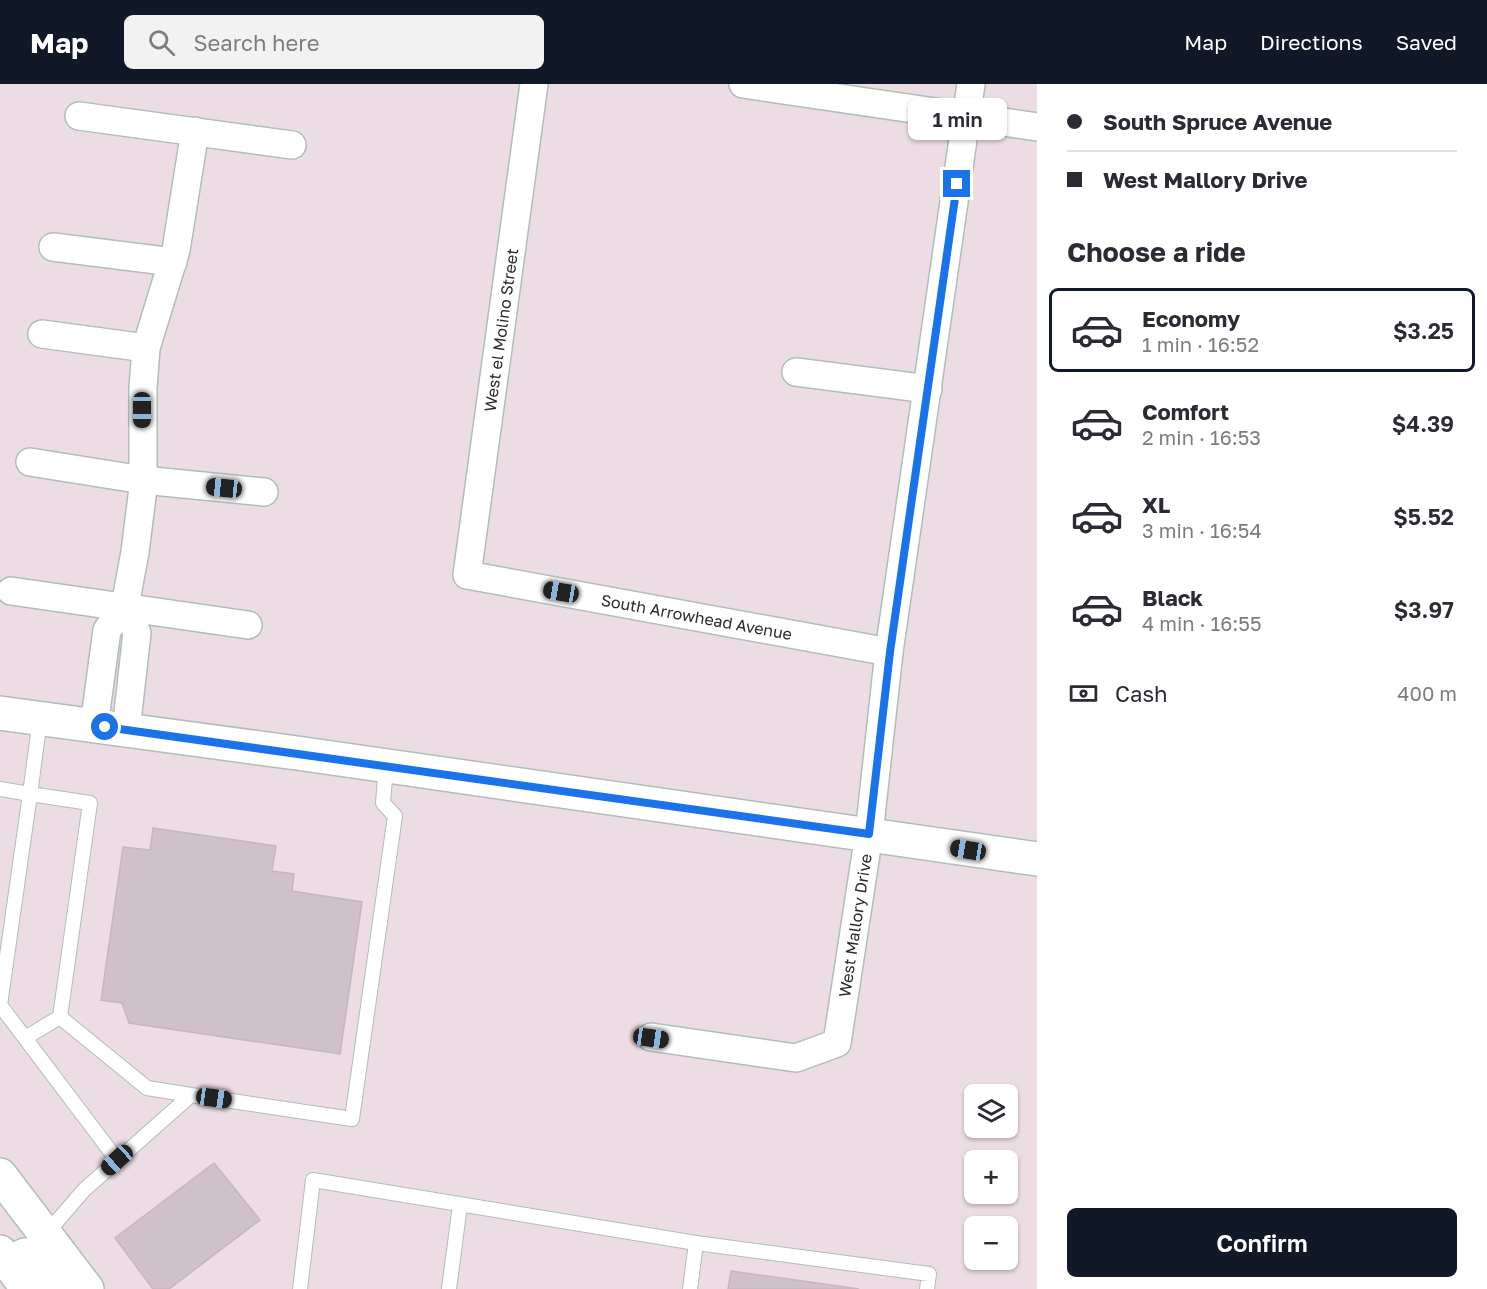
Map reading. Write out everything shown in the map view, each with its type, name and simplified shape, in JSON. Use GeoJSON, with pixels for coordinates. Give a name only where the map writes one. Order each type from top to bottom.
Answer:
{"type":"FeatureCollection","features":[{"type":"Feature","properties":{"kind":"street","name":"West el Molino Street"},"geometry":{"type":"LineString","coordinates":[[467,575],[534,84]]}},
{"type":"Feature","properties":{"kind":"street"},"geometry":{"type":"LineString","coordinates":[[743,84],[1037,127]]}},
{"type":"Feature","properties":{"kind":"street","name":"West Mallory Drive"},"geometry":{"type":"LineString","coordinates":[[651,1038],[796,1058],[837,1043],[869,834],[890,652],[971,84]]}},
{"type":"Feature","properties":{"kind":"street"},"geometry":{"type":"LineString","coordinates":[[78,116],[292,145]]}},
{"type":"Feature","properties":{"kind":"street"},"geometry":{"type":"LineString","coordinates":[[110,728],[107,630],[125,606],[135,552],[143,480],[142,388],[146,348],[176,250],[195,131]]}},
{"type":"Feature","properties":{"kind":"street"},"geometry":{"type":"LineString","coordinates":[[52,247],[173,262]]}},
{"type":"Feature","properties":{"kind":"street"},"geometry":{"type":"LineString","coordinates":[[42,334],[146,348]]}},
{"type":"Feature","properties":{"kind":"street"},"geometry":{"type":"LineString","coordinates":[[796,372],[928,389]]}},
{"type":"Feature","properties":{"kind":"street"},"geometry":{"type":"LineString","coordinates":[[30,462],[143,480],[264,492]]}},
{"type":"Feature","properties":{"kind":"street","name":"South Arrowhead Avenue"},"geometry":{"type":"LineString","coordinates":[[467,575],[890,652]]}},
{"type":"Feature","properties":{"kind":"street"},"geometry":{"type":"LineString","coordinates":[[10,591],[248,625]]}},
{"type":"Feature","properties":{"kind":"street"},"geometry":{"type":"LineString","coordinates":[[0,713],[1037,859]]}},
{"type":"Feature","properties":{"kind":"street"},"geometry":{"type":"LineString","coordinates":[[0,1175],[87,1289]]}},
{"type":"Feature","properties":{"kind":"street"},"geometry":{"type":"LineString","coordinates":[[9,1270],[25,1255],[38,1260],[62,1289]]}},
{"type":"Feature","properties":{"kind":"lane"},"geometry":{"type":"LineString","coordinates":[[40,719],[0,1005],[117,1160]]}},
{"type":"Feature","properties":{"kind":"lane"},"geometry":{"type":"LineString","coordinates":[[60,1017],[147,1088],[352,1119],[395,816],[383,803],[386,766]]}},
{"type":"Feature","properties":{"kind":"lane"},"geometry":{"type":"LineString","coordinates":[[0,789],[90,803],[60,1017]]}},
{"type":"Feature","properties":{"kind":"lane"},"geometry":{"type":"LineString","coordinates":[[25,1038],[60,1017]]}},
{"type":"Feature","properties":{"kind":"lane"},"geometry":{"type":"LineString","coordinates":[[46,1234],[84,1190],[191,1095]]}},
{"type":"Feature","properties":{"kind":"lane"},"geometry":{"type":"LineString","coordinates":[[300,1289],[313,1180],[696,1243],[929,1274],[927,1289]]}},
{"type":"Feature","properties":{"kind":"lane"},"geometry":{"type":"LineString","coordinates":[[449,1289],[460,1205]]}},
{"type":"Feature","properties":{"kind":"lane"},"geometry":{"type":"LineString","coordinates":[[690,1289],[696,1243]]}},
{"type":"Feature","properties":{"kind":"building"},"geometry":{"type":"Polygon","coordinates":[[[153,828],[276,846],[272,871],[294,874],[292,891],[362,902],[340,1054],[129,1023],[122,1003],[101,1000],[123,847],[150,850],[153,828]]]}},
{"type":"Feature","properties":{"kind":"building"},"geometry":{"type":"Polygon","coordinates":[[[214,1163],[260,1220],[169,1289],[153,1289],[115,1238],[214,1163]]]}},
{"type":"Feature","properties":{"kind":"building"},"geometry":{"type":"Polygon","coordinates":[[[731,1271],[859,1289],[728,1289],[731,1271]]]}},
{"type":"Feature","properties":{"kind":"route"},"geometry":{"type":"LineString","coordinates":[[105,727],[869,834],[890,652],[957,184]]}}]}
